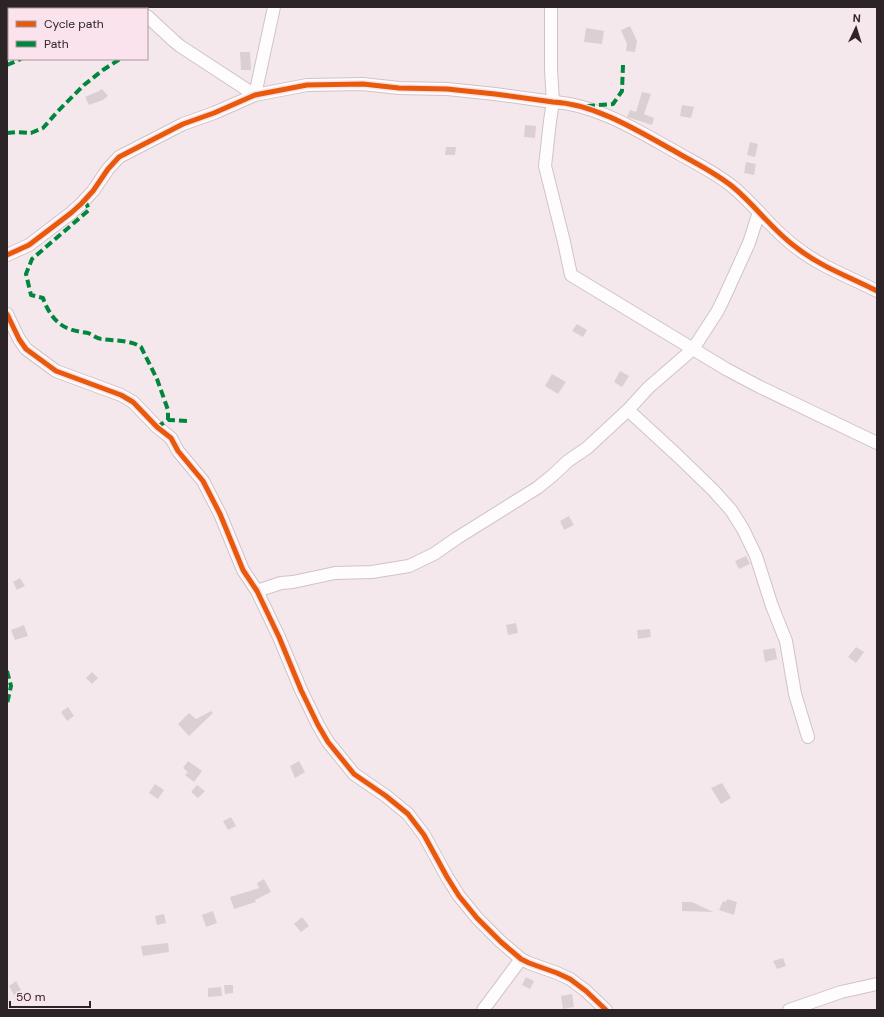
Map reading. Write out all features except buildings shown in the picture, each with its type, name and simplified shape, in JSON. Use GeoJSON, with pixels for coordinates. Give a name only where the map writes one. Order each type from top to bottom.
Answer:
{"type":"FeatureCollection","features":[{"type":"Feature","properties":{"kind":"street"},"geometry":{"type":"LineString","coordinates":[[255,95],[274,7]]}},
{"type":"Feature","properties":{"kind":"street"},"geometry":{"type":"LineString","coordinates":[[551,7],[551,70],[554,102],[550,121],[545,166],[571,275],[726,369],[760,387],[877,443]]}},
{"type":"Feature","properties":{"kind":"street"},"geometry":{"type":"LineString","coordinates":[[148,17],[174,42],[255,95]]}},
{"type":"Feature","properties":{"kind":"street"},"geometry":{"type":"LineString","coordinates":[[7,255],[29,245],[71,213],[81,204],[108,168],[119,157],[182,124],[214,113],[255,95],[308,85],[363,84],[399,88],[447,89],[495,94],[568,104],[596,111],[645,135],[713,173],[732,187],[782,236],[807,256],[877,291]]}},
{"type":"Feature","properties":{"kind":"street"},"geometry":{"type":"LineString","coordinates":[[257,591],[281,583],[293,582],[335,573],[372,572],[409,566],[434,554],[537,488],[568,461],[587,448],[628,410],[648,388],[693,349],[717,312],[724,298],[749,243],[759,212]]}},
{"type":"Feature","properties":{"kind":"street"},"geometry":{"type":"LineString","coordinates":[[7,314],[19,339],[26,349],[56,371],[102,387],[133,402],[170,438],[178,451],[203,481],[220,514],[244,570],[257,591],[279,637],[301,690],[328,742],[354,774],[386,796],[408,814],[424,835],[447,878],[459,896],[477,918],[501,942],[521,959],[570,979],[586,991],[606,1010]]}},
{"type":"Feature","properties":{"kind":"street"},"geometry":{"type":"LineString","coordinates":[[628,410],[713,490],[731,510],[743,529],[756,556],[772,606],[786,641],[795,694],[808,737]]}},
{"type":"Feature","properties":{"kind":"street"},"geometry":{"type":"LineString","coordinates":[[483,1010],[521,959]]}},
{"type":"Feature","properties":{"kind":"street"},"geometry":{"type":"LineString","coordinates":[[789,1010],[841,992],[877,984]]}},
{"type":"Feature","properties":{"kind":"marked path"},"geometry":{"type":"LineString","coordinates":[[7,65],[19,60]]}},
{"type":"Feature","properties":{"kind":"marked path"},"geometry":{"type":"LineString","coordinates":[[7,133],[31,133],[43,128],[84,85],[118,60]]}},
{"type":"Feature","properties":{"kind":"marked path"},"geometry":{"type":"LineString","coordinates":[[587,106],[613,104],[622,91],[623,65]]}},
{"type":"Feature","properties":{"kind":"marked path"},"geometry":{"type":"LineString","coordinates":[[85,200],[89,210],[32,259],[26,274],[31,295],[43,298],[52,316],[67,328],[88,333],[100,339],[127,342],[141,347],[157,379],[168,410],[168,420]]}},
{"type":"Feature","properties":{"kind":"marked path"},"geometry":{"type":"LineString","coordinates":[[157,427],[168,420],[188,421]]}},
{"type":"Feature","properties":{"kind":"marked path"},"geometry":{"type":"LineString","coordinates":[[7,671],[11,686],[7,704]]}},
{"type":"Feature","properties":{"kind":"cycle path"},"geometry":{"type":"LineString","coordinates":[[7,255],[29,245],[71,213],[93,191],[108,169],[119,157],[183,124],[214,113],[255,95],[307,85],[363,84],[399,88],[447,89],[495,94],[569,104],[601,113],[633,128],[720,177],[741,194],[780,234],[806,255],[877,291]]}},
{"type":"Feature","properties":{"kind":"cycle path"},"geometry":{"type":"LineString","coordinates":[[7,314],[19,339],[26,349],[56,371],[121,395],[133,402],[157,427],[171,438],[178,451],[203,481],[220,514],[243,570],[257,591],[279,637],[301,690],[328,742],[354,774],[386,796],[408,814],[424,835],[459,896],[477,918],[501,942],[521,959],[570,979],[586,991],[606,1010]]}}]}
